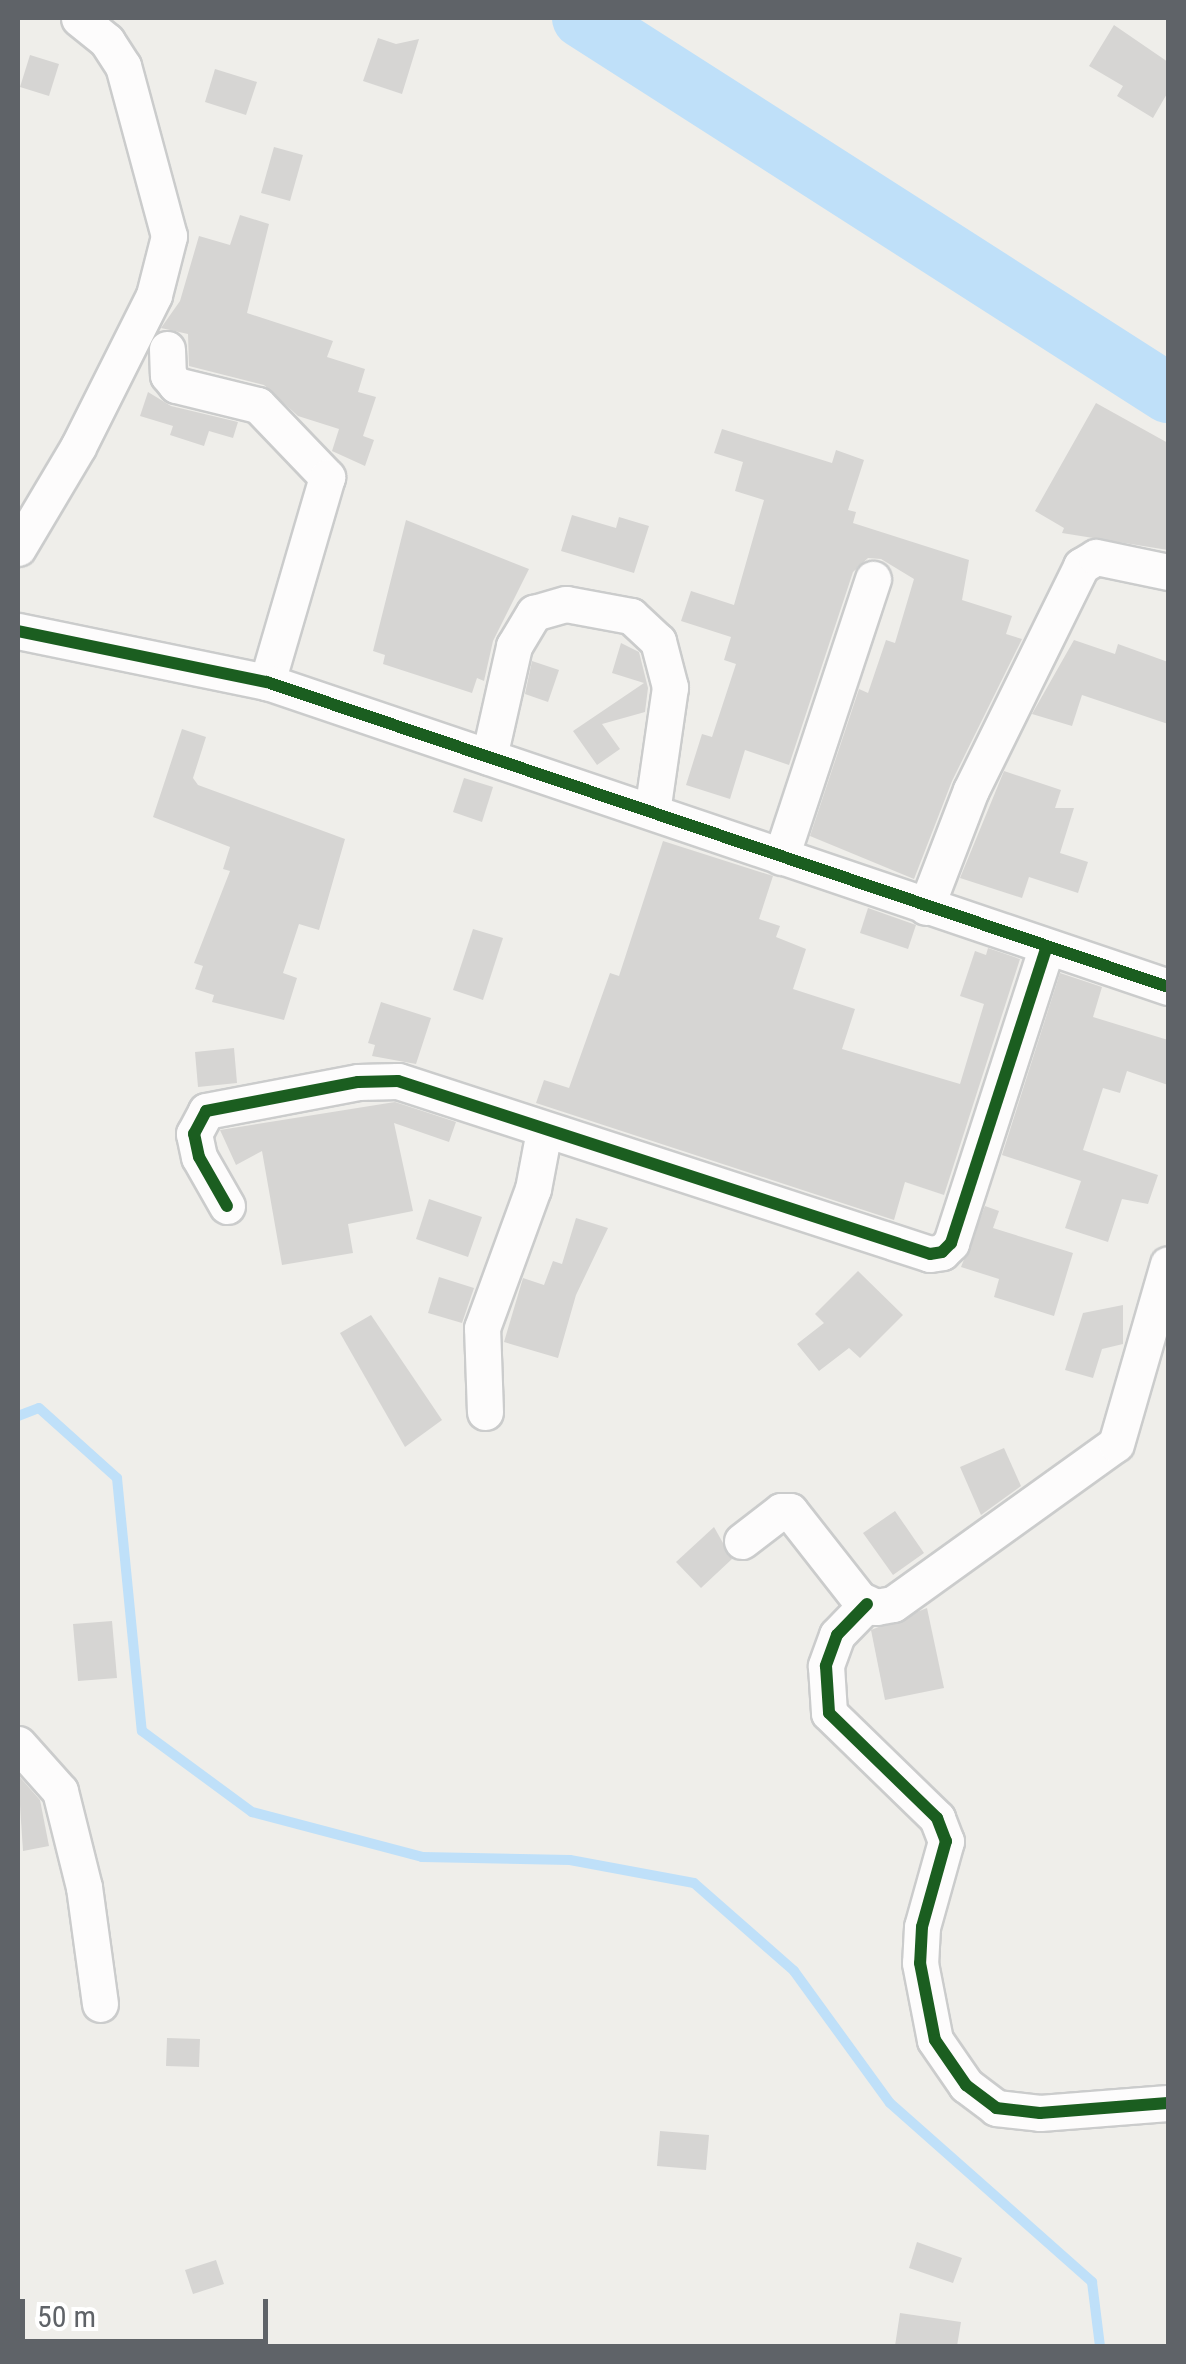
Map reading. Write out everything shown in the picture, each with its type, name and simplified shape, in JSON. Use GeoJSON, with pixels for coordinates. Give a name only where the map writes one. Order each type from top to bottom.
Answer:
{"type":"FeatureCollection","features":[{"type":"Feature","properties":{"kind":"street"},"geometry":{"type":"LineString","coordinates":[[18,548],[78,447],[154,295],[169,236],[122,66],[79,18]]}},
{"type":"Feature","properties":{"kind":"street"},"geometry":{"type":"LineString","coordinates":[[167,348],[168,375],[176,385],[258,405],[327,477],[267,682]]}},
{"type":"Feature","properties":{"kind":"street"},"geometry":{"type":"LineString","coordinates":[[926,907],[971,790],[1082,566],[1096,557],[1168,572]]}},
{"type":"Feature","properties":{"kind":"street"},"geometry":{"type":"LineString","coordinates":[[781,857],[874,579]]}},
{"type":"Feature","properties":{"kind":"street"},"geometry":{"type":"LineString","coordinates":[[489,757],[514,646],[534,612],[566,604],[630,616],[658,642],[670,688],[652,812]]}},
{"type":"Feature","properties":{"kind":"street"},"geometry":{"type":"LineString","coordinates":[[18,631],[267,682],[1168,987]]}},
{"type":"Feature","properties":{"kind":"street"},"geometry":{"type":"LineString","coordinates":[[227,1206],[198,1156],[194,1134],[206,1111],[226,1104],[398,1081],[544,1132],[930,1254],[942,1252],[1046,948]]}},
{"type":"Feature","properties":{"kind":"street"},"geometry":{"type":"LineString","coordinates":[[485,1412],[482,1328],[533,1190],[544,1132]]}},
{"type":"Feature","properties":{"kind":"street"},"geometry":{"type":"LineString","coordinates":[[1168,1264],[1125,1424],[1105,1456],[893,1604],[867,1604],[837,1635],[832,1650],[829,1713],[937,1818],[946,1842],[922,1928],[920,1963],[935,2040],[966,2085],[996,2108],[1040,2113],[1168,2104]]}},
{"type":"Feature","properties":{"kind":"street"},"geometry":{"type":"LineString","coordinates":[[742,1540],[781,1511],[790,1512],[867,1604]]}},
{"type":"Feature","properties":{"kind":"street"},"geometry":{"type":"LineString","coordinates":[[18,1744],[60,1791],[84,1887],[100,2004]]}},
{"type":"Feature","properties":{"kind":"building"},"geometry":{"type":"Polygon","coordinates":[[[1114,25],[1168,62],[1168,92],[1153,118],[1117,96],[1123,86],[1089,66],[1114,25]]]}},
{"type":"Feature","properties":{"kind":"building"},"geometry":{"type":"Polygon","coordinates":[[[378,38],[396,44],[419,39],[402,94],[363,81],[378,38]]]}},
{"type":"Feature","properties":{"kind":"building"},"geometry":{"type":"Polygon","coordinates":[[[30,55],[59,64],[49,96],[20,87],[30,55]]]}},
{"type":"Feature","properties":{"kind":"building"},"geometry":{"type":"Polygon","coordinates":[[[215,69],[257,82],[246,115],[205,102],[215,69]]]}},
{"type":"Feature","properties":{"kind":"building"},"geometry":{"type":"Polygon","coordinates":[[[274,147],[303,155],[290,201],[261,193],[274,147]]]}},
{"type":"Feature","properties":{"kind":"building"},"geometry":{"type":"Polygon","coordinates":[[[240,215],[269,224],[247,313],[333,341],[327,357],[365,369],[358,392],[376,397],[363,436],[374,440],[365,466],[332,451],[339,429],[298,416],[264,385],[189,366],[188,334],[161,328],[180,301],[199,236],[230,245],[240,215]]]}},
{"type":"Feature","properties":{"kind":"building"},"geometry":{"type":"Polygon","coordinates":[[[148,392],[171,406],[238,422],[233,438],[209,431],[204,446],[170,435],[173,426],[140,416],[148,392]]]}},
{"type":"Feature","properties":{"kind":"building"},"geometry":{"type":"Polygon","coordinates":[[[1096,403],[1168,443],[1168,550],[1062,533],[1064,528],[1035,511],[1096,403]]]}},
{"type":"Feature","properties":{"kind":"building"},"geometry":{"type":"Polygon","coordinates":[[[722,429],[832,463],[836,450],[864,460],[848,510],[856,512],[853,523],[969,560],[962,600],[1012,616],[1006,634],[1022,639],[952,781],[914,879],[810,836],[859,689],[868,693],[886,640],[895,643],[914,579],[881,559],[868,558],[853,572],[789,765],[745,750],[730,799],[686,785],[702,734],[712,737],[736,664],[724,660],[731,637],[681,621],[691,591],[734,605],[764,500],[735,491],[743,462],[714,453],[722,429]]]}},
{"type":"Feature","properties":{"kind":"building"},"geometry":{"type":"Polygon","coordinates":[[[572,515],[616,528],[619,517],[649,526],[634,573],[561,551],[572,515]]]}},
{"type":"Feature","properties":{"kind":"building"},"geometry":{"type":"Polygon","coordinates":[[[406,520],[529,569],[493,641],[484,681],[477,678],[472,693],[383,664],[385,655],[373,651],[406,520]]]}},
{"type":"Feature","properties":{"kind":"building"},"geometry":{"type":"Polygon","coordinates":[[[1074,640],[1115,654],[1118,644],[1168,662],[1168,724],[1082,695],[1072,726],[1032,714],[1074,640]]]}},
{"type":"Feature","properties":{"kind":"building"},"geometry":{"type":"Polygon","coordinates":[[[621,643],[639,652],[648,688],[645,712],[602,724],[620,749],[597,765],[573,731],[644,683],[612,673],[621,643]]]}},
{"type":"Feature","properties":{"kind":"building"},"geometry":{"type":"Polygon","coordinates":[[[532,661],[559,670],[548,702],[525,694],[532,661]]]}},
{"type":"Feature","properties":{"kind":"building"},"geometry":{"type":"Polygon","coordinates":[[[182,729],[206,737],[193,778],[198,785],[345,839],[319,930],[299,924],[283,973],[297,978],[284,1020],[212,1002],[214,995],[195,989],[203,966],[194,963],[230,871],[223,869],[230,847],[153,817],[182,729]]]}},
{"type":"Feature","properties":{"kind":"building"},"geometry":{"type":"Polygon","coordinates":[[[1004,771],[1061,790],[1055,808],[1074,808],[1060,853],[1088,862],[1078,893],[1029,877],[1022,898],[960,878],[1004,771]]]}},
{"type":"Feature","properties":{"kind":"building"},"geometry":{"type":"Polygon","coordinates":[[[464,778],[493,787],[482,822],[453,812],[464,778]]]}},
{"type":"Feature","properties":{"kind":"building"},"geometry":{"type":"Polygon","coordinates":[[[663,841],[773,876],[759,919],[780,926],[776,937],[806,949],[793,989],[855,1009],[842,1049],[960,1084],[984,1004],[960,996],[975,951],[986,955],[988,948],[1020,959],[944,1195],[905,1182],[894,1220],[536,1103],[544,1080],[569,1088],[610,973],[619,976],[663,841]]]}},
{"type":"Feature","properties":{"kind":"building"},"geometry":{"type":"Polygon","coordinates":[[[868,908],[916,925],[908,949],[860,933],[868,908]]]}},
{"type":"Feature","properties":{"kind":"building"},"geometry":{"type":"Polygon","coordinates":[[[473,929],[503,938],[483,1000],[453,990],[473,929]]]}},
{"type":"Feature","properties":{"kind":"building"},"geometry":{"type":"Polygon","coordinates":[[[1060,973],[1102,987],[1093,1017],[1168,1040],[1168,1085],[1127,1071],[1120,1093],[1103,1088],[1083,1150],[1158,1175],[1148,1204],[1122,1199],[1108,1242],[1065,1228],[1081,1181],[1002,1155],[1060,973]]]}},
{"type":"Feature","properties":{"kind":"building"},"geometry":{"type":"Polygon","coordinates":[[[381,1002],[431,1018],[416,1064],[372,1056],[375,1045],[368,1043],[381,1002]]]}},
{"type":"Feature","properties":{"kind":"building"},"geometry":{"type":"Polygon","coordinates":[[[234,1048],[237,1083],[198,1087],[195,1052],[234,1048]]]}},
{"type":"Feature","properties":{"kind":"building"},"geometry":{"type":"Polygon","coordinates":[[[395,1102],[456,1122],[449,1142],[394,1123],[413,1211],[348,1224],[353,1253],[282,1265],[262,1151],[236,1165],[220,1130],[395,1102]]]}},
{"type":"Feature","properties":{"kind":"building"},"geometry":{"type":"Polygon","coordinates":[[[429,1199],[482,1217],[468,1257],[416,1239],[429,1199]]]}},
{"type":"Feature","properties":{"kind":"building"},"geometry":{"type":"Polygon","coordinates":[[[985,1206],[999,1211],[993,1228],[1073,1253],[1054,1316],[994,1297],[999,1279],[961,1267],[985,1206]]]}},
{"type":"Feature","properties":{"kind":"building"},"geometry":{"type":"Polygon","coordinates":[[[576,1218],[608,1228],[576,1295],[558,1358],[504,1342],[523,1278],[544,1285],[553,1261],[562,1264],[576,1218]]]}},
{"type":"Feature","properties":{"kind":"building"},"geometry":{"type":"Polygon","coordinates":[[[858,1271],[903,1315],[860,1358],[849,1348],[819,1371],[797,1344],[824,1323],[815,1314],[858,1271]]]}},
{"type":"Feature","properties":{"kind":"building"},"geometry":{"type":"Polygon","coordinates":[[[439,1277],[474,1288],[462,1323],[428,1313],[439,1277]]]}},
{"type":"Feature","properties":{"kind":"building"},"geometry":{"type":"Polygon","coordinates":[[[1123,1305],[1123,1344],[1102,1349],[1093,1378],[1065,1370],[1083,1313],[1123,1305]]]}},
{"type":"Feature","properties":{"kind":"building"},"geometry":{"type":"Polygon","coordinates":[[[371,1315],[442,1420],[405,1447],[340,1333],[371,1315]]]}},
{"type":"Feature","properties":{"kind":"building"},"geometry":{"type":"Polygon","coordinates":[[[1004,1448],[1021,1486],[981,1515],[960,1467],[1004,1448]]]}},
{"type":"Feature","properties":{"kind":"building"},"geometry":{"type":"Polygon","coordinates":[[[895,1511],[924,1553],[893,1575],[863,1533],[895,1511]]]}},
{"type":"Feature","properties":{"kind":"building"},"geometry":{"type":"Polygon","coordinates":[[[714,1527],[732,1559],[701,1588],[676,1562],[714,1527]]]}},
{"type":"Feature","properties":{"kind":"building"},"geometry":{"type":"Polygon","coordinates":[[[927,1608],[944,1688],[885,1700],[871,1630],[927,1608]]]}},
{"type":"Feature","properties":{"kind":"building"},"geometry":{"type":"Polygon","coordinates":[[[112,1621],[117,1678],[78,1681],[73,1624],[112,1621]]]}},
{"type":"Feature","properties":{"kind":"building"},"geometry":{"type":"Polygon","coordinates":[[[18,1775],[40,1800],[49,1846],[23,1851],[18,1775]]]}},
{"type":"Feature","properties":{"kind":"building"},"geometry":{"type":"Polygon","coordinates":[[[167,2038],[200,2039],[199,2067],[166,2066],[167,2038]]]}},
{"type":"Feature","properties":{"kind":"building"},"geometry":{"type":"Polygon","coordinates":[[[660,2131],[709,2135],[706,2170],[657,2166],[660,2131]]]}},
{"type":"Feature","properties":{"kind":"building"},"geometry":{"type":"Polygon","coordinates":[[[917,2242],[962,2258],[953,2283],[909,2268],[917,2242]]]}},
{"type":"Feature","properties":{"kind":"building"},"geometry":{"type":"Polygon","coordinates":[[[216,2260],[224,2284],[193,2294],[185,2270],[216,2260]]]}},
{"type":"Feature","properties":{"kind":"building"},"geometry":{"type":"Polygon","coordinates":[[[900,2313],[961,2322],[957,2346],[895,2346],[900,2313]]]}},
{"type":"Feature","properties":{"kind":"waterway"},"geometry":{"type":"LineString","coordinates":[[582,18],[1168,393]]}},
{"type":"Feature","properties":{"kind":"waterway"},"geometry":{"type":"LineString","coordinates":[[18,1416],[39,1408],[117,1478],[142,1731],[252,1812],[422,1857],[570,1860],[694,1883],[794,1971],[890,2103],[1092,2282],[1100,2346]]}},
{"type":"Feature","properties":{"kind":"cycle path"},"geometry":{"type":"LineString","coordinates":[[18,631],[267,682],[1168,987]]}},
{"type":"Feature","properties":{"kind":"cycle path"},"geometry":{"type":"LineString","coordinates":[[227,1206],[199,1157],[194,1134],[206,1111],[358,1082],[398,1081],[930,1254],[942,1252],[951,1243],[1046,948]]}},
{"type":"Feature","properties":{"kind":"cycle path"},"geometry":{"type":"LineString","coordinates":[[867,1604],[837,1635],[826,1666],[829,1713],[937,1818],[946,1841],[922,1927],[920,1963],[935,2040],[966,2085],[996,2108],[1040,2113],[1168,2103]]}}]}
